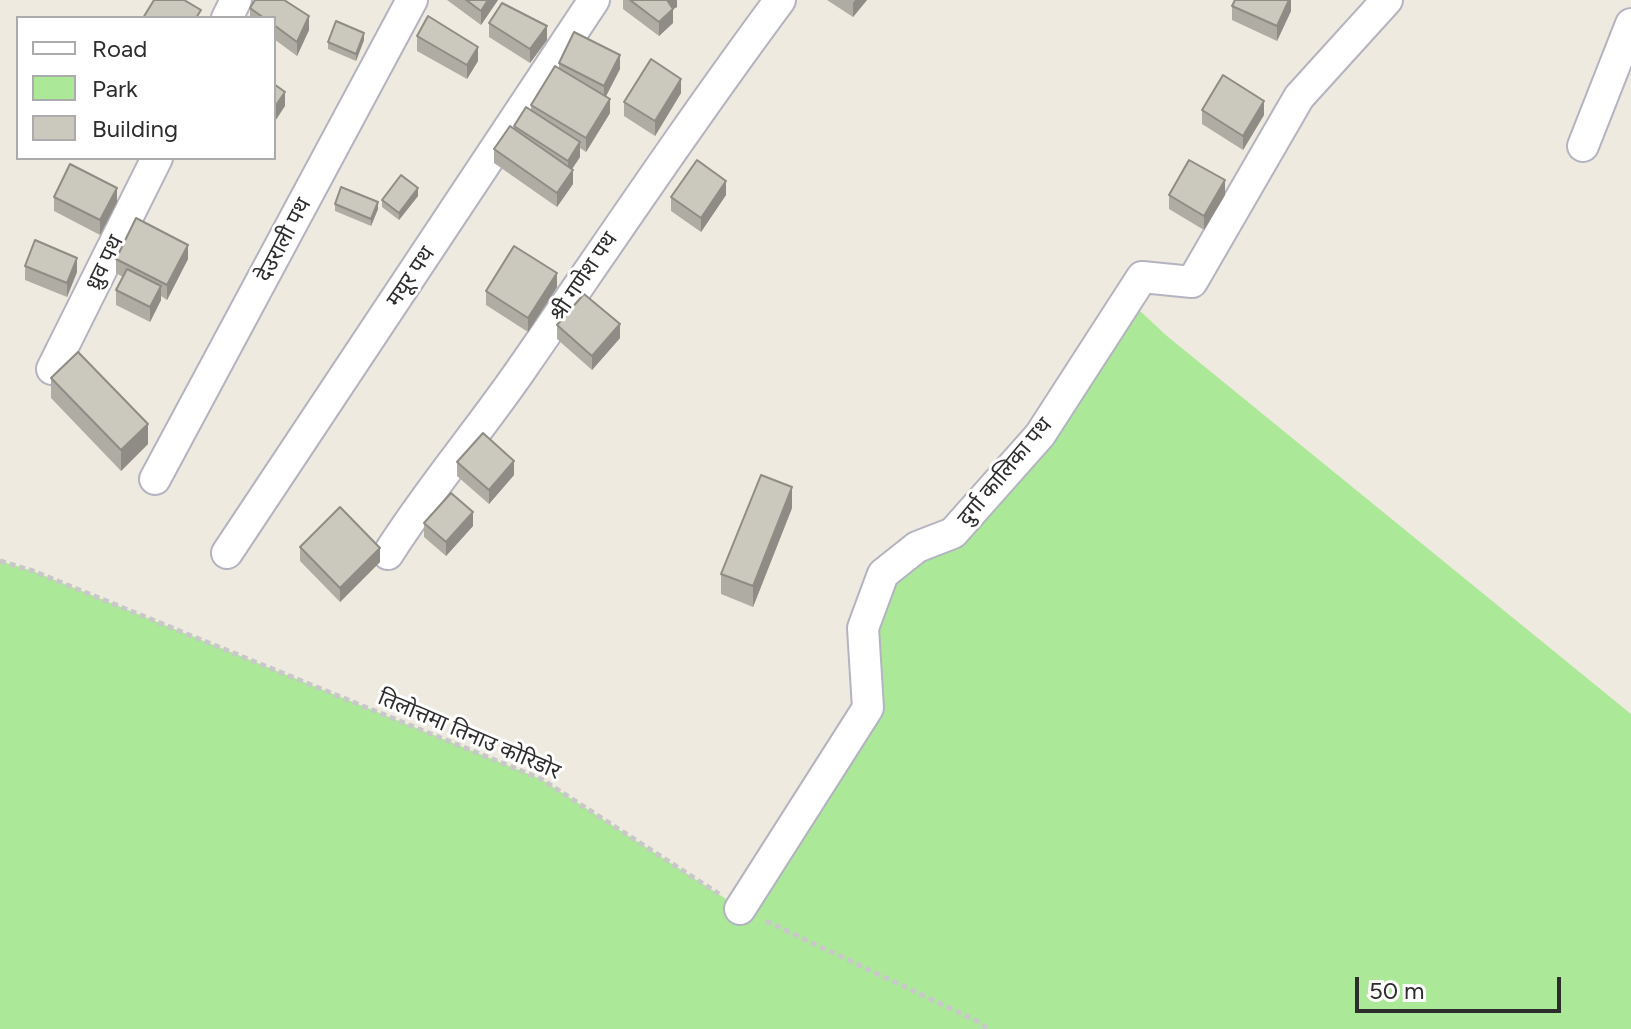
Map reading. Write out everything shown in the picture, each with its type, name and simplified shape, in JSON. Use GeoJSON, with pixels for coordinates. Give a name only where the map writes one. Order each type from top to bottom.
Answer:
{"type":"FeatureCollection","features":[{"type":"Feature","properties":{"kind":"street","name":"देउराली पथ"},"geometry":{"type":"LineString","coordinates":[[155,479],[412,0]]}},
{"type":"Feature","properties":{"kind":"street","name":"मयूर पथ"},"geometry":{"type":"LineString","coordinates":[[227,553],[594,0]]}},
{"type":"Feature","properties":{"kind":"street","name":"श्री गणेश पथ"},"geometry":{"type":"LineString","coordinates":[[388,554],[780,0]]}},
{"type":"Feature","properties":{"kind":"street","name":"दुर्गा कालिका पथ"},"geometry":{"type":"LineString","coordinates":[[740,909],[868,708],[863,628],[883,574],[917,547],[953,533],[1040,435],[1142,277],[1192,282],[1299,97],[1387,0]]}},
{"type":"Feature","properties":{"kind":"street"},"geometry":{"type":"LineString","coordinates":[[1583,146],[1631,24]]}},
{"type":"Feature","properties":{"kind":"street","name":"ध्रुव पथ"},"geometry":{"type":"LineString","coordinates":[[52,369],[156,160]]}},
{"type":"Feature","properties":{"kind":"path","name":"तिलोत्तमा तिनाउ कोरिडोर"},"geometry":{"type":"LineString","coordinates":[[0,561],[33,571],[541,779],[740,909],[981,1023],[987,1029]]}},
{"type":"Feature","properties":{"kind":"green space"},"geometry":{"type":"Polygon","coordinates":[[[1140,311],[1631,714],[1631,1029],[0,1029],[0,561],[33,571],[541,779],[740,908],[868,708],[880,630],[897,583],[1045,451],[1140,311]]]}},
{"type":"Feature","properties":{"kind":"building"},"geometry":{"type":"Polygon","coordinates":[[[154,0],[184,0],[201,10],[197,16],[144,16],[154,0]]]}},
{"type":"Feature","properties":{"kind":"building"},"geometry":{"type":"Polygon","coordinates":[[[255,0],[284,0],[309,16],[297,42],[276,26],[276,16],[261,16],[250,8],[255,0]]]}},
{"type":"Feature","properties":{"kind":"building"},"geometry":{"type":"Polygon","coordinates":[[[466,0],[488,0],[481,11],[466,0]]]}},
{"type":"Feature","properties":{"kind":"building"},"geometry":{"type":"Polygon","coordinates":[[[630,0],[667,0],[673,9],[659,22],[630,0]]]}},
{"type":"Feature","properties":{"kind":"building"},"geometry":{"type":"Polygon","coordinates":[[[1235,0],[1289,0],[1277,26],[1232,6],[1235,0]]]}},
{"type":"Feature","properties":{"kind":"building"},"geometry":{"type":"Polygon","coordinates":[[[502,3],[547,26],[530,49],[489,23],[502,3]]]}},
{"type":"Feature","properties":{"kind":"building"},"geometry":{"type":"Polygon","coordinates":[[[428,16],[478,47],[467,65],[417,36],[428,16]]]}},
{"type":"Feature","properties":{"kind":"building"},"geometry":{"type":"Polygon","coordinates":[[[336,21],[364,33],[356,54],[328,42],[336,21]]]}},
{"type":"Feature","properties":{"kind":"building"},"geometry":{"type":"Polygon","coordinates":[[[574,32],[620,55],[604,86],[559,63],[574,32]]]}},
{"type":"Feature","properties":{"kind":"building"},"geometry":{"type":"Polygon","coordinates":[[[651,59],[681,79],[655,121],[624,102],[651,59]]]}},
{"type":"Feature","properties":{"kind":"building"},"geometry":{"type":"Polygon","coordinates":[[[555,66],[610,99],[586,138],[531,105],[555,66]]]}},
{"type":"Feature","properties":{"kind":"building"},"geometry":{"type":"Polygon","coordinates":[[[1223,75],[1264,101],[1243,136],[1202,110],[1223,75]]]}},
{"type":"Feature","properties":{"kind":"building"},"geometry":{"type":"Polygon","coordinates":[[[276,85],[285,92],[276,105],[276,85]]]}},
{"type":"Feature","properties":{"kind":"building"},"geometry":{"type":"Polygon","coordinates":[[[526,107],[580,142],[568,161],[514,126],[526,107]]]}},
{"type":"Feature","properties":{"kind":"building"},"geometry":{"type":"Polygon","coordinates":[[[510,126],[573,170],[557,193],[494,149],[510,126]]]}},
{"type":"Feature","properties":{"kind":"building"},"geometry":{"type":"Polygon","coordinates":[[[697,160],[726,181],[701,218],[671,197],[697,160]]]}},
{"type":"Feature","properties":{"kind":"building"},"geometry":{"type":"Polygon","coordinates":[[[1189,160],[1225,180],[1204,216],[1169,195],[1189,160]]]}},
{"type":"Feature","properties":{"kind":"building"},"geometry":{"type":"Polygon","coordinates":[[[70,164],[117,188],[100,220],[54,197],[70,164]]]}},
{"type":"Feature","properties":{"kind":"building"},"geometry":{"type":"Polygon","coordinates":[[[401,175],[418,188],[399,213],[382,200],[401,175]]]}},
{"type":"Feature","properties":{"kind":"building"},"geometry":{"type":"Polygon","coordinates":[[[341,187],[378,202],[371,219],[335,204],[341,187]]]}},
{"type":"Feature","properties":{"kind":"building"},"geometry":{"type":"Polygon","coordinates":[[[136,218],[188,245],[167,285],[116,259],[136,218]]]}},
{"type":"Feature","properties":{"kind":"building"},"geometry":{"type":"Polygon","coordinates":[[[35,240],[77,258],[67,283],[25,266],[35,240]]]}},
{"type":"Feature","properties":{"kind":"building"},"geometry":{"type":"Polygon","coordinates":[[[514,246],[557,273],[528,318],[486,291],[514,246]]]}},
{"type":"Feature","properties":{"kind":"building"},"geometry":{"type":"Polygon","coordinates":[[[127,269],[161,286],[150,307],[116,290],[127,269]]]}},
{"type":"Feature","properties":{"kind":"building"},"geometry":{"type":"Polygon","coordinates":[[[584,294],[620,324],[592,356],[557,325],[584,294]]]}},
{"type":"Feature","properties":{"kind":"building"},"geometry":{"type":"Polygon","coordinates":[[[78,352],[148,424],[121,450],[51,378],[78,352]]]}},
{"type":"Feature","properties":{"kind":"building"},"geometry":{"type":"Polygon","coordinates":[[[483,433],[514,461],[489,490],[457,462],[483,433]]]}},
{"type":"Feature","properties":{"kind":"building"},"geometry":{"type":"Polygon","coordinates":[[[761,475],[792,487],[753,586],[721,574],[761,475]]]}},
{"type":"Feature","properties":{"kind":"building"},"geometry":{"type":"Polygon","coordinates":[[[451,493],[473,512],[446,542],[424,523],[451,493]]]}},
{"type":"Feature","properties":{"kind":"building"},"geometry":{"type":"Polygon","coordinates":[[[340,507],[380,548],[340,588],[300,547],[340,507]]]}}]}
